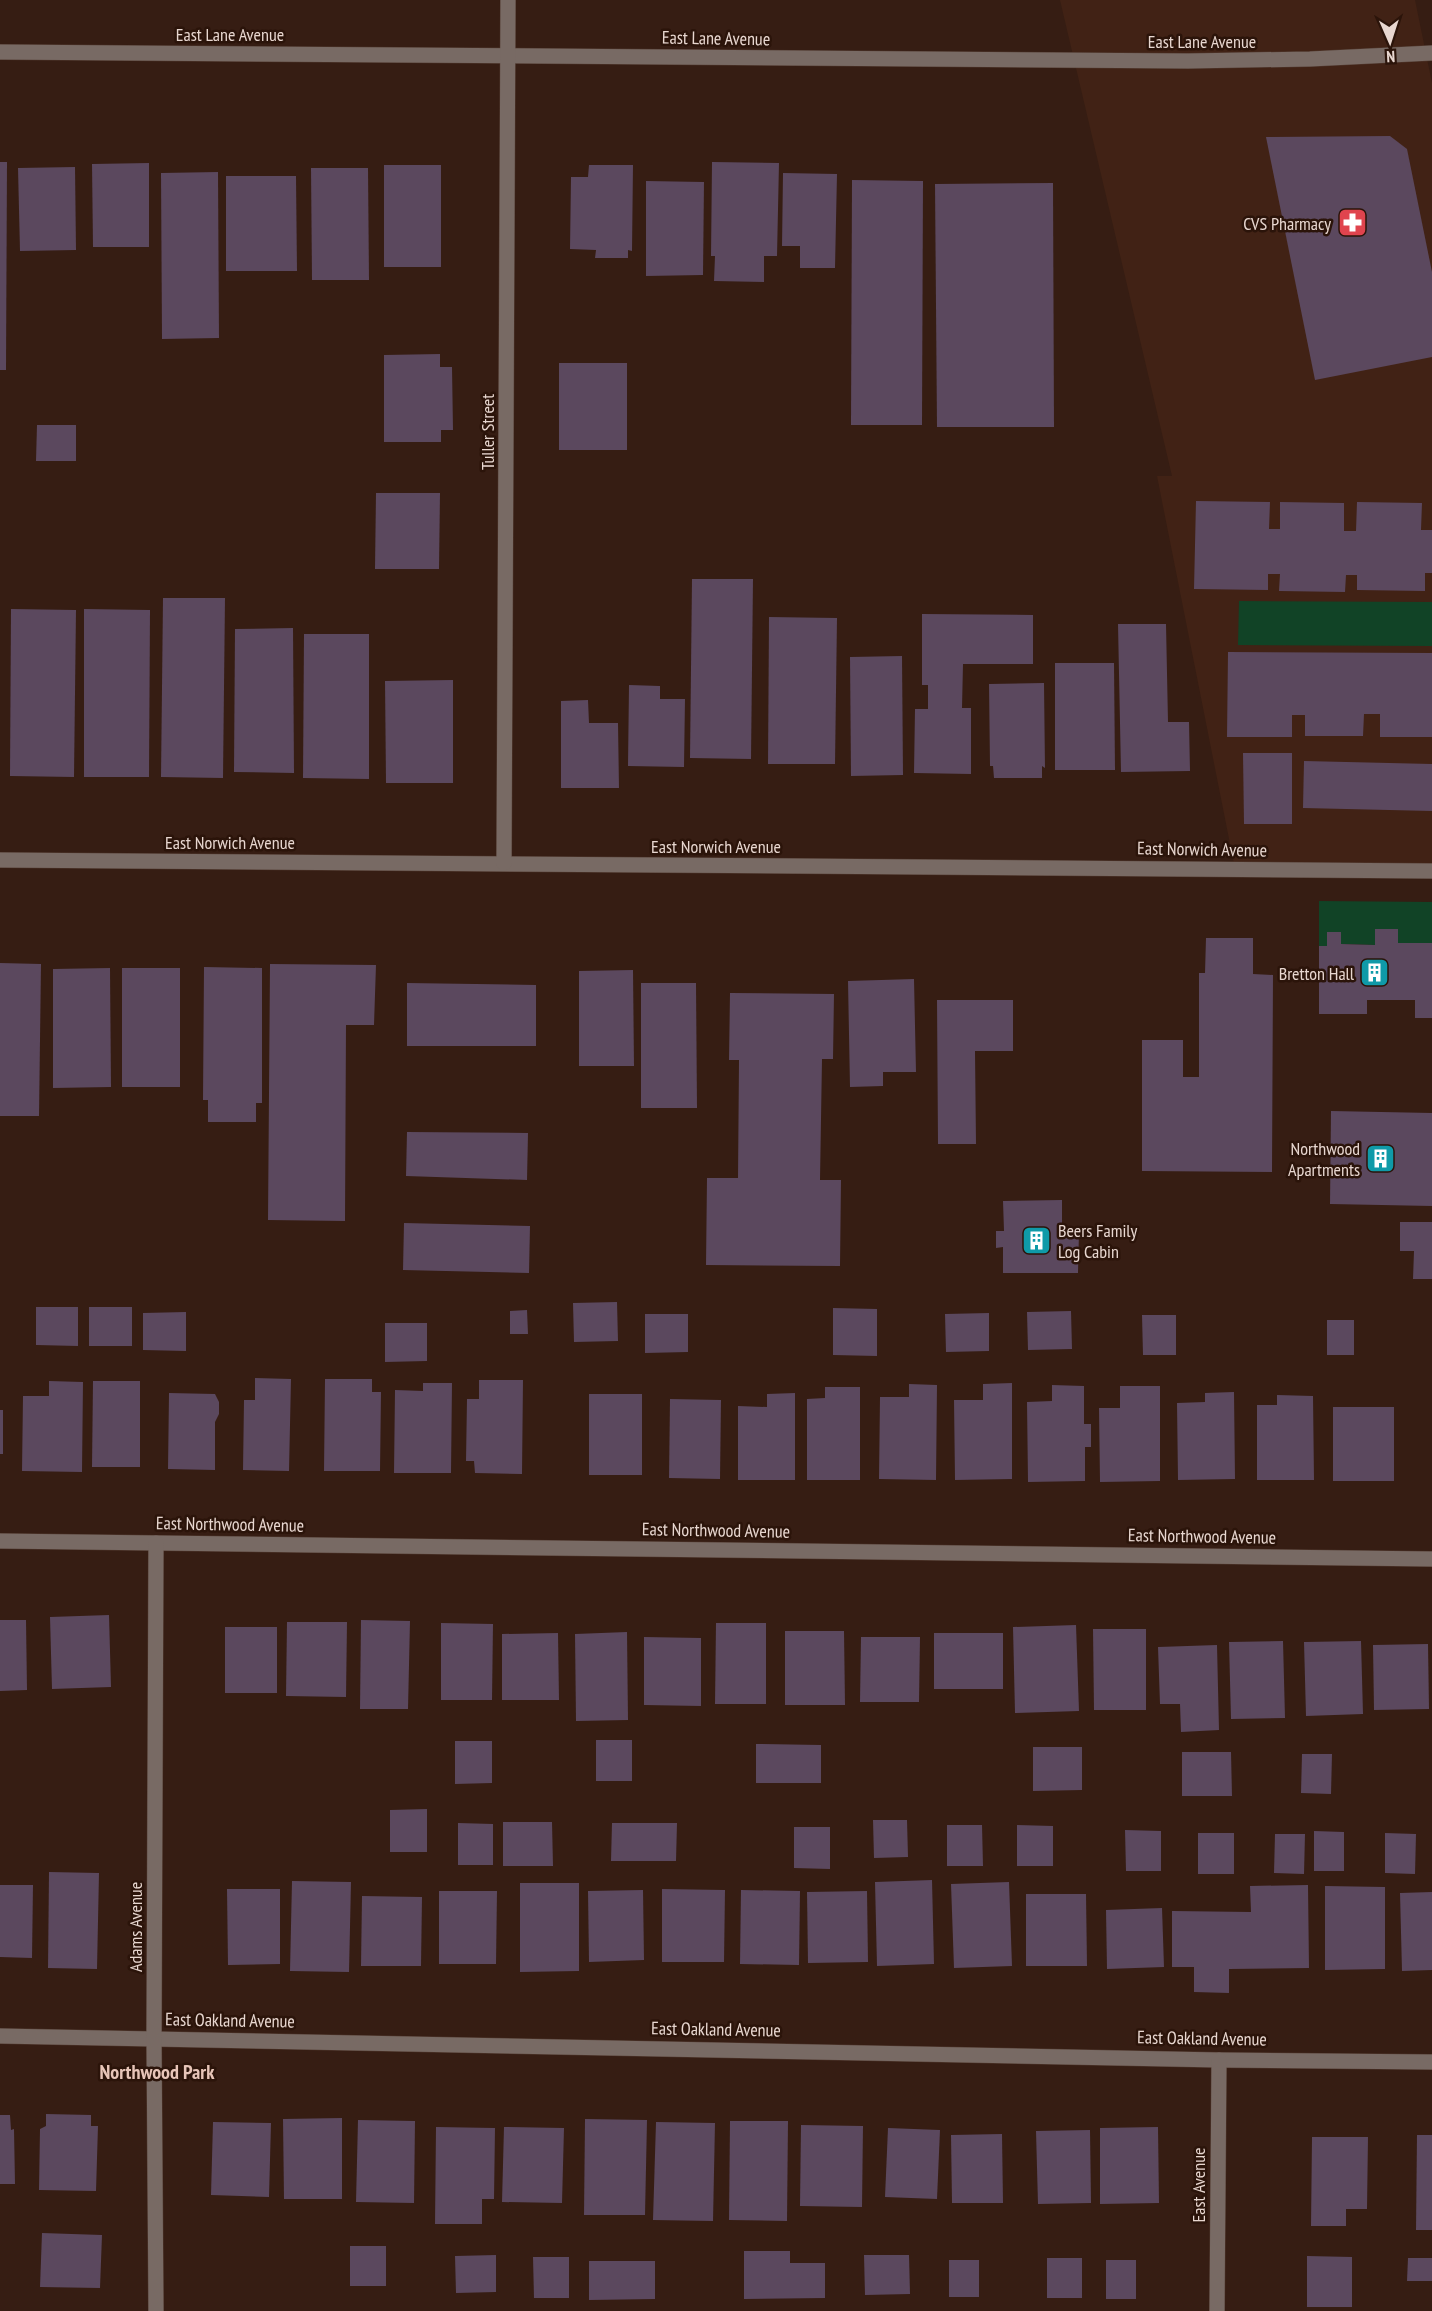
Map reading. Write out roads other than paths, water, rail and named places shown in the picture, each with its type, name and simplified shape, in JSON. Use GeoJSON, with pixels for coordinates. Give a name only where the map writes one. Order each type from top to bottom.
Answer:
{"type":"FeatureCollection","features":[{"type":"Feature","properties":{"kind":"street","name":"Tuller Street"},"geometry":{"type":"LineString","coordinates":[[504,863],[508,0]]}},
{"type":"Feature","properties":{"kind":"street","name":"East Lane Avenue"},"geometry":{"type":"LineString","coordinates":[[0,52],[1188,61],[1310,59],[1432,52]]}},
{"type":"Feature","properties":{"kind":"street","name":"East Norwich Avenue"},"geometry":{"type":"LineString","coordinates":[[0,860],[1432,871]]}},
{"type":"Feature","properties":{"kind":"street","name":"East Northwood Avenue"},"geometry":{"type":"LineString","coordinates":[[0,1541],[1432,1559]]}},
{"type":"Feature","properties":{"kind":"street","name":"Adams Avenue"},"geometry":{"type":"LineString","coordinates":[[156,1543],[154,2038],[156,2311]]}},
{"type":"Feature","properties":{"kind":"street","name":"East Oakland Avenue"},"geometry":{"type":"LineString","coordinates":[[0,2036],[1219,2060],[1432,2062]]}},
{"type":"Feature","properties":{"kind":"street","name":"East Avenue"},"geometry":{"type":"LineString","coordinates":[[1216,2311],[1219,2060]]}},
{"type":"Feature","properties":{"kind":"place","name":"CVS Pharmacy"},"geometry":{"type":"Point","coordinates":[1352,223]}},
{"type":"Feature","properties":{"kind":"place","name":"Bretton Hall"},"geometry":{"type":"Point","coordinates":[1375,973]}},
{"type":"Feature","properties":{"kind":"place","name":"Northwood Apartments"},"geometry":{"type":"Point","coordinates":[1381,1158]}},
{"type":"Feature","properties":{"kind":"place","name":"Beers Family Log Cabin"},"geometry":{"type":"Point","coordinates":[1037,1240]}},
{"type":"Feature","properties":{"kind":"district","name":"Northwood Park"},"geometry":{"type":"Point","coordinates":[157,2072]}}]}
